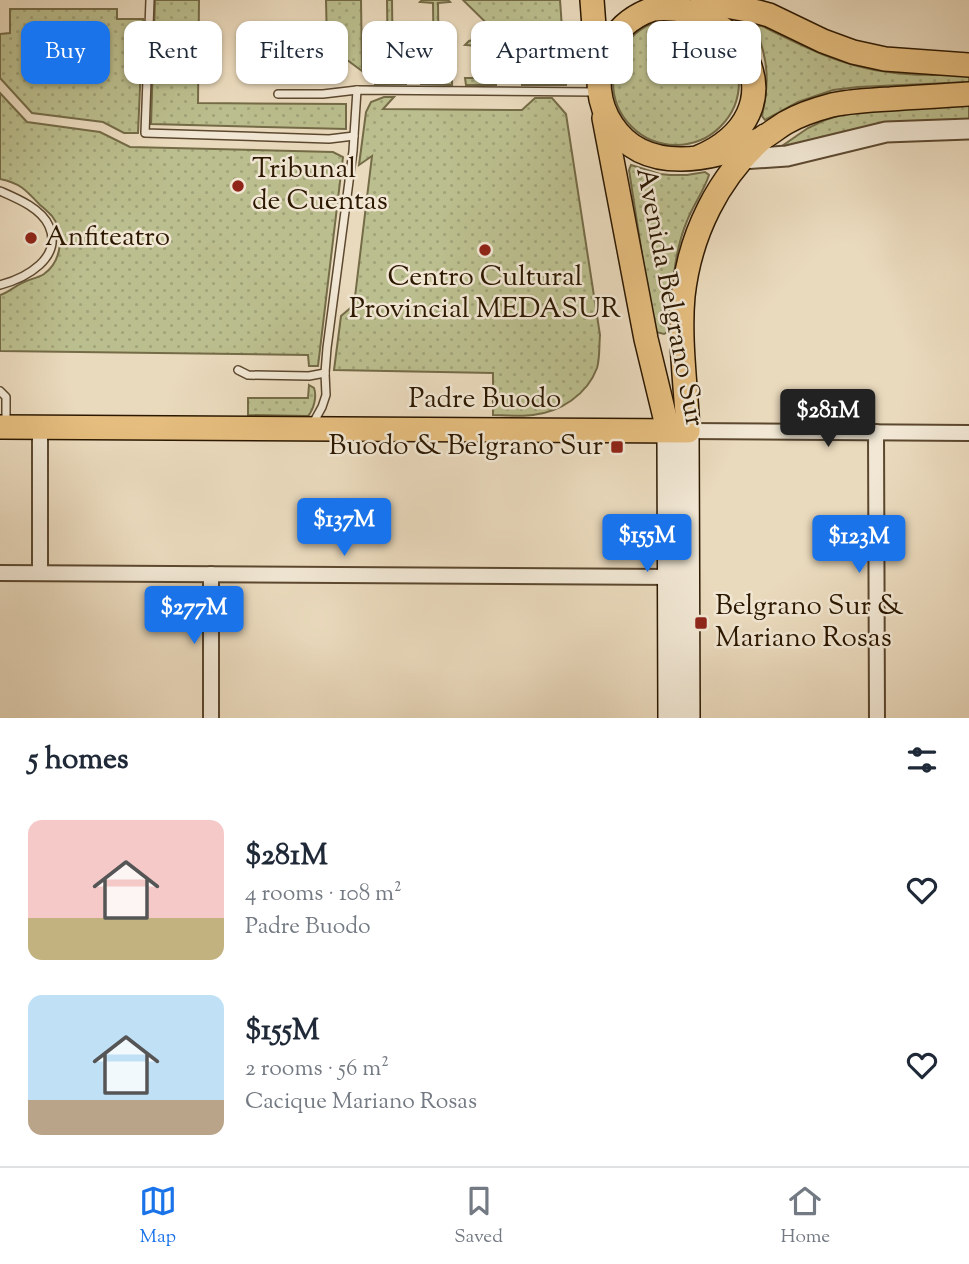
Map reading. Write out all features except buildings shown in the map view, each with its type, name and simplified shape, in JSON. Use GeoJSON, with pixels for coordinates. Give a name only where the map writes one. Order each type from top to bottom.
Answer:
{"type":"FeatureCollection","features":[{"type":"Feature","properties":{"kind":"main road"},"geometry":{"type":"LineString","coordinates":[[592,0],[604,110],[616,131],[636,148],[660,158],[686,159],[738,154],[790,120],[832,105],[969,94]]}},
{"type":"Feature","properties":{"kind":"main road"},"geometry":{"type":"LineString","coordinates":[[600,92],[602,61],[606,49],[621,29],[640,14],[664,6],[677,5],[731,2],[769,15],[853,52],[893,60],[969,65]]}},
{"type":"Feature","properties":{"kind":"main road"},"geometry":{"type":"LineString","coordinates":[[731,2],[737,21]]}},
{"type":"Feature","properties":{"kind":"main road"},"geometry":{"type":"LineString","coordinates":[[677,5],[702,9],[723,21]]}},
{"type":"Feature","properties":{"kind":"main road"},"geometry":{"type":"LineString","coordinates":[[699,156],[722,145],[733,136],[747,114],[754,84]]}},
{"type":"Feature","properties":{"kind":"main road","name":"Avenida Belgrano Sur"},"geometry":{"type":"LineString","coordinates":[[600,92],[646,339],[678,431]]}},
{"type":"Feature","properties":{"kind":"main road","name":"Avenida Belgrano Sur"},"geometry":{"type":"LineString","coordinates":[[668,718],[678,577],[678,431],[683,297],[688,265],[698,231],[738,154],[747,114]]}},
{"type":"Feature","properties":{"kind":"main road","name":"Padre Buodo"},"geometry":{"type":"LineString","coordinates":[[3,427],[678,431]]}},
{"type":"Feature","properties":{"kind":"main road","name":"Avenida Belgrano Sur"},"geometry":{"type":"LineString","coordinates":[[678,577],[689,718]]}},
{"type":"Feature","properties":{"kind":"street"},"geometry":{"type":"LineString","coordinates":[[738,154],[787,156],[886,132],[969,129]]}},
{"type":"Feature","properties":{"kind":"street"},"geometry":{"type":"LineString","coordinates":[[40,427],[40,573]]}},
{"type":"Feature","properties":{"kind":"street","name":"Padre Buodo"},"geometry":{"type":"LineString","coordinates":[[678,431],[969,433]]}},
{"type":"Feature","properties":{"kind":"street"},"geometry":{"type":"LineString","coordinates":[[876,432],[877,718]]}},
{"type":"Feature","properties":{"kind":"street"},"geometry":{"type":"LineString","coordinates":[[0,573],[678,577]]}},
{"type":"Feature","properties":{"kind":"street"},"geometry":{"type":"LineString","coordinates":[[211,575],[211,718]]}},
{"type":"Feature","properties":{"kind":"lane"},"geometry":{"type":"LineString","coordinates":[[150,0],[145,133],[329,139],[354,136]]}},
{"type":"Feature","properties":{"kind":"lane"},"geometry":{"type":"LineString","coordinates":[[310,429],[326,395],[325,373],[353,151],[357,90]]}},
{"type":"Feature","properties":{"kind":"lane"},"geometry":{"type":"LineString","coordinates":[[278,94],[323,94],[357,90],[600,92]]}},
{"type":"Feature","properties":{"kind":"lane"},"geometry":{"type":"LineString","coordinates":[[0,191],[37,212],[48,225],[52,241],[48,256],[38,267],[0,285]]}},
{"type":"Feature","properties":{"kind":"lane"},"geometry":{"type":"LineString","coordinates":[[238,370],[248,375],[309,376],[325,373]]}},
{"type":"Feature","properties":{"kind":"lane"},"geometry":{"type":"LineString","coordinates":[[0,391],[6,397],[3,427]]}},
{"type":"Feature","properties":{"kind":"green space"},"geometry":{"type":"Polygon","coordinates":[[[155,0],[199,0],[199,21],[154,21],[155,0]]]}},
{"type":"Feature","properties":{"kind":"green space"},"geometry":{"type":"Polygon","coordinates":[[[326,0],[361,0],[362,71],[348,61],[348,21],[326,21],[326,0]]]}},
{"type":"Feature","properties":{"kind":"green space"},"geometry":{"type":"Polygon","coordinates":[[[387,0],[392,0],[392,21],[387,21],[387,0]]]}},
{"type":"Feature","properties":{"kind":"green space"},"geometry":{"type":"Polygon","coordinates":[[[463,0],[560,0],[561,21],[484,21],[463,0]]]}},
{"type":"Feature","properties":{"kind":"green space"},"geometry":{"type":"Polygon","coordinates":[[[420,2],[450,2],[438,3],[438,21],[433,21],[433,3],[420,2]]]}},
{"type":"Feature","properties":{"kind":"green space"},"geometry":{"type":"Polygon","coordinates":[[[10,9],[117,9],[117,19],[143,19],[124,21],[124,84],[140,84],[138,133],[124,133],[103,122],[32,113],[0,78],[0,34],[10,33],[10,9]]]}},
{"type":"Feature","properties":{"kind":"green space"},"geometry":{"type":"Polygon","coordinates":[[[676,19],[692,21],[660,21],[676,19]]]}},
{"type":"Feature","properties":{"kind":"green space"},"geometry":{"type":"Polygon","coordinates":[[[647,26],[647,84],[739,84],[735,106],[729,117],[711,135],[688,144],[664,144],[641,135],[623,117],[617,106],[613,84],[633,84],[633,35],[647,26]]]}},
{"type":"Feature","properties":{"kind":"green space"},"geometry":{"type":"Polygon","coordinates":[[[761,26],[823,55],[855,66],[908,74],[969,74],[969,82],[833,90],[798,102],[765,120],[762,116],[766,93],[761,26]]]}},
{"type":"Feature","properties":{"kind":"green space"},"geometry":{"type":"Polygon","coordinates":[[[465,78],[471,78],[471,84],[496,85],[466,85],[465,78]]]}},
{"type":"Feature","properties":{"kind":"green space"},"geometry":{"type":"Polygon","coordinates":[[[152,84],[198,84],[198,103],[346,104],[346,129],[151,124],[152,84]]]}},
{"type":"Feature","properties":{"kind":"green space"},"geometry":{"type":"Polygon","coordinates":[[[522,84],[566,85],[522,85],[522,84]]]}},
{"type":"Feature","properties":{"kind":"green space"},"geometry":{"type":"Polygon","coordinates":[[[0,93],[27,122],[100,132],[130,147],[333,152],[343,157],[318,366],[309,366],[308,355],[0,351],[0,295],[42,275],[50,268],[58,254],[60,238],[56,223],[50,215],[22,188],[0,179],[0,93]]]}},
{"type":"Feature","properties":{"kind":"green space"},"geometry":{"type":"Polygon","coordinates":[[[384,97],[394,97],[383,109],[522,110],[535,98],[552,98],[566,114],[600,335],[598,364],[592,378],[579,394],[562,406],[533,415],[493,415],[493,373],[334,370],[341,316],[354,305],[372,156],[359,165],[366,112],[371,102],[384,97]]]}},
{"type":"Feature","properties":{"kind":"green space"},"geometry":{"type":"Polygon","coordinates":[[[969,104],[969,122],[779,150],[808,128],[844,114],[969,104]]]}},
{"type":"Feature","properties":{"kind":"green space"},"geometry":{"type":"Polygon","coordinates":[[[631,165],[660,174],[687,175],[705,172],[709,175],[682,234],[674,273],[671,326],[664,334],[656,332],[653,326],[629,170],[631,165]]]}},
{"type":"Feature","properties":{"kind":"green space"},"geometry":{"type":"Polygon","coordinates":[[[309,385],[314,388],[315,395],[308,416],[248,415],[248,398],[308,398],[309,385]]]}},
{"type":"Feature","properties":{"kind":"place","name":"Tribunal de Cuentas"},"geometry":{"type":"Point","coordinates":[238,186]}},
{"type":"Feature","properties":{"kind":"place","name":"Anfiteatro"},"geometry":{"type":"Point","coordinates":[31,238]}},
{"type":"Feature","properties":{"kind":"place","name":"Centro Cultural Provincial MEDASUR"},"geometry":{"type":"Point","coordinates":[485,250]}},
{"type":"Feature","properties":{"kind":"place","name":"Buodo & Belgrano Sur"},"geometry":{"type":"Point","coordinates":[617,447]}},
{"type":"Feature","properties":{"kind":"place","name":"Belgrano Sur & Mariano Rosas"},"geometry":{"type":"Point","coordinates":[701,623]}}]}
